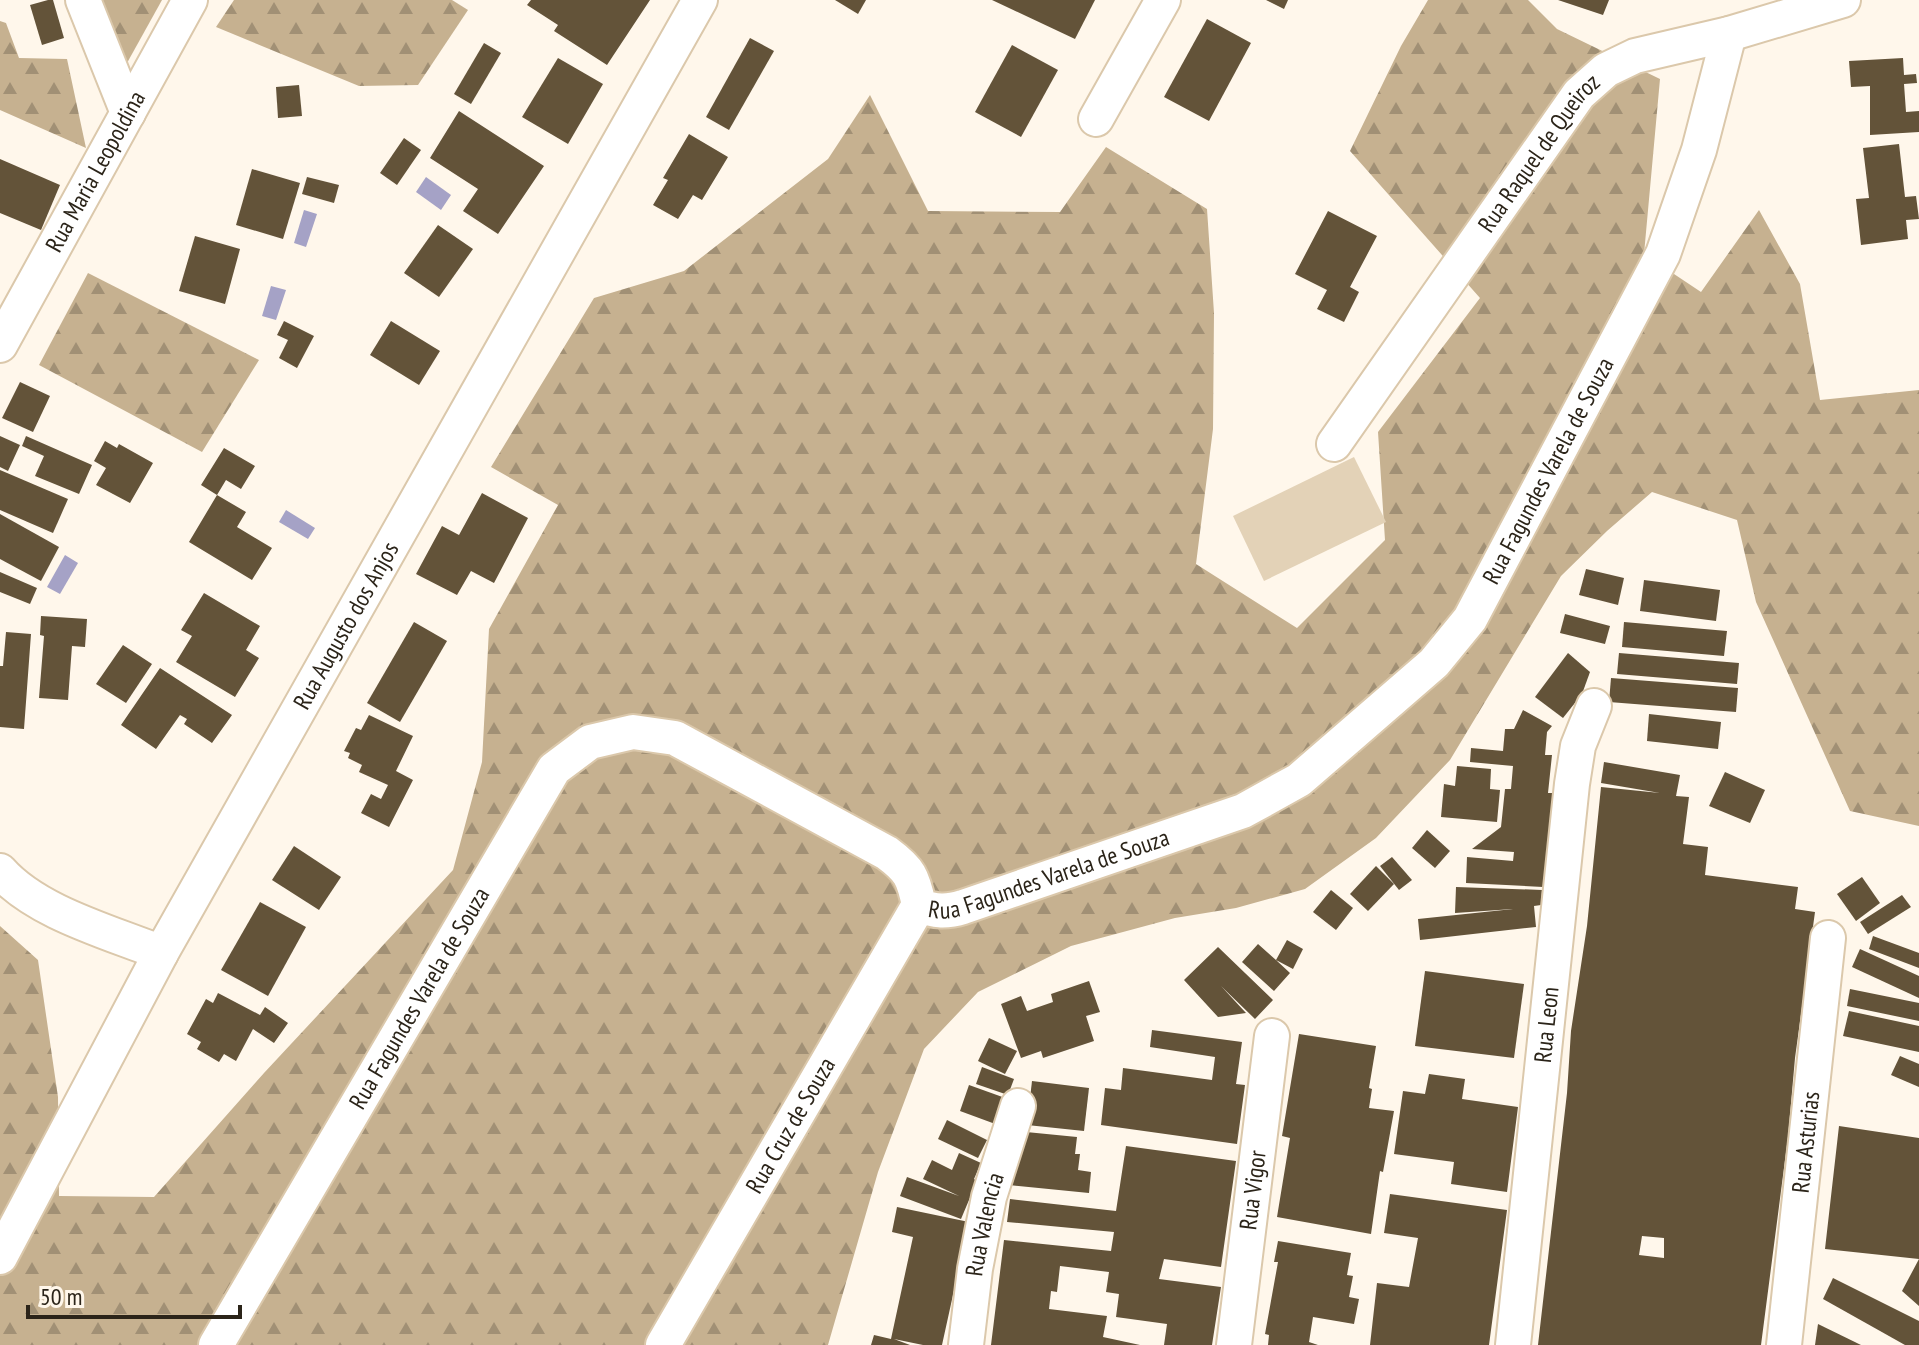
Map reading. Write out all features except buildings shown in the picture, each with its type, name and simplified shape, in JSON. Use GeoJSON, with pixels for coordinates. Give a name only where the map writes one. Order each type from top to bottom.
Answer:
{"type":"FeatureCollection","features":[{"type":"Feature","properties":{"kind":"street"},"geometry":{"type":"LineString","coordinates":[[83,0],[128,113]]}},
{"type":"Feature","properties":{"kind":"street","name":"Rua Maria Leopoldina"},"geometry":{"type":"LineString","coordinates":[[0,345],[190,0]]}},
{"type":"Feature","properties":{"kind":"street","name":"Rua Augusto dos Anjos"},"geometry":{"type":"LineString","coordinates":[[0,1257],[161,953],[700,0]]}},
{"type":"Feature","properties":{"kind":"street"},"geometry":{"type":"LineString","coordinates":[[1096,119],[1163,0]]}},
{"type":"Feature","properties":{"kind":"street","name":"Rua Raquel de Queiroz"},"geometry":{"type":"LineString","coordinates":[[1334,444],[1579,94],[1606,70],[1635,56],[1729,34],[1843,0]]}},
{"type":"Feature","properties":{"kind":"street","name":"Rua Fagundes Varela de Souza"},"geometry":{"type":"LineString","coordinates":[[216,1345],[554,769],[590,742],[633,732],[675,738],[887,853],[906,867],[914,882],[919,905],[933,911],[963,907],[1243,811],[1299,780],[1434,663],[1470,619],[1663,254],[1699,150],[1729,34]]}},
{"type":"Feature","properties":{"kind":"street","name":"Rua Leon"},"geometry":{"type":"LineString","coordinates":[[1513,1345],[1572,784],[1578,746],[1594,706]]}},
{"type":"Feature","properties":{"kind":"street"},"geometry":{"type":"LineString","coordinates":[[0,871],[10,882],[43,904],[161,953]]}},
{"type":"Feature","properties":{"kind":"street","name":"Rua Cruz de Souza"},"geometry":{"type":"LineString","coordinates":[[663,1345],[919,905]]}},
{"type":"Feature","properties":{"kind":"street","name":"Rua Asturias"},"geometry":{"type":"LineString","coordinates":[[1784,1345],[1828,938]]}},
{"type":"Feature","properties":{"kind":"street","name":"Rua Vigor"},"geometry":{"type":"LineString","coordinates":[[1234,1345],[1272,1036]]}},
{"type":"Feature","properties":{"kind":"street","name":"Rua Valencia"},"geometry":{"type":"LineString","coordinates":[[966,1345],[975,1269],[989,1197],[1018,1106]]}},
{"type":"Feature","properties":{"kind":"green space"},"geometry":{"type":"Polygon","coordinates":[[[99,0],[162,0],[127,63],[99,0]]]}},
{"type":"Feature","properties":{"kind":"green space"},"geometry":{"type":"Polygon","coordinates":[[[234,0],[452,0],[468,10],[418,85],[359,86],[216,27],[234,0]]]}},
{"type":"Feature","properties":{"kind":"green space"},"geometry":{"type":"Polygon","coordinates":[[[1428,0],[1528,0],[1557,29],[1660,79],[1644,254],[1701,292],[1759,210],[1800,284],[1820,400],[1919,390],[1919,826],[1850,811],[1756,602],[1737,520],[1652,492],[1561,576],[1450,760],[1376,838],[1305,889],[1236,908],[1175,918],[1071,946],[978,992],[924,1049],[878,1172],[828,1345],[0,1345],[0,926],[38,960],[58,1097],[59,1196],[154,1197],[264,1073],[453,870],[482,762],[489,629],[558,505],[491,467],[594,298],[684,271],[828,159],[870,95],[928,211],[1060,212],[1106,147],[1207,209],[1214,313],[1213,429],[1196,564],[1297,628],[1385,540],[1378,432],[1480,298],[1350,151],[1401,46],[1428,0]]]}},
{"type":"Feature","properties":{"kind":"green space"},"geometry":{"type":"Polygon","coordinates":[[[0,21],[6,23],[19,58],[67,59],[86,148],[0,110],[0,21]]]}},
{"type":"Feature","properties":{"kind":"green space"},"geometry":{"type":"Polygon","coordinates":[[[88,273],[259,360],[202,452],[39,365],[88,273]]]}},
{"type":"Feature","properties":{"kind":"shaded area"},"geometry":{"type":"Polygon","coordinates":[[[426,177],[451,195],[441,210],[416,192],[426,177]]]}},
{"type":"Feature","properties":{"kind":"shaded area"},"geometry":{"type":"Polygon","coordinates":[[[304,210],[317,214],[306,247],[294,243],[304,210]]]}},
{"type":"Feature","properties":{"kind":"shaded area"},"geometry":{"type":"Polygon","coordinates":[[[271,286],[286,290],[276,320],[262,316],[271,286]]]}},
{"type":"Feature","properties":{"kind":"shaded area"},"geometry":{"type":"Polygon","coordinates":[[[1354,457],[1386,522],[1264,581],[1233,516],[1354,457]]]}},
{"type":"Feature","properties":{"kind":"shaded area"},"geometry":{"type":"Polygon","coordinates":[[[286,510],[315,528],[308,539],[279,522],[286,510]]]}},
{"type":"Feature","properties":{"kind":"shaded area"},"geometry":{"type":"Polygon","coordinates":[[[65,555],[78,563],[60,594],[47,587],[65,555]]]}}]}
